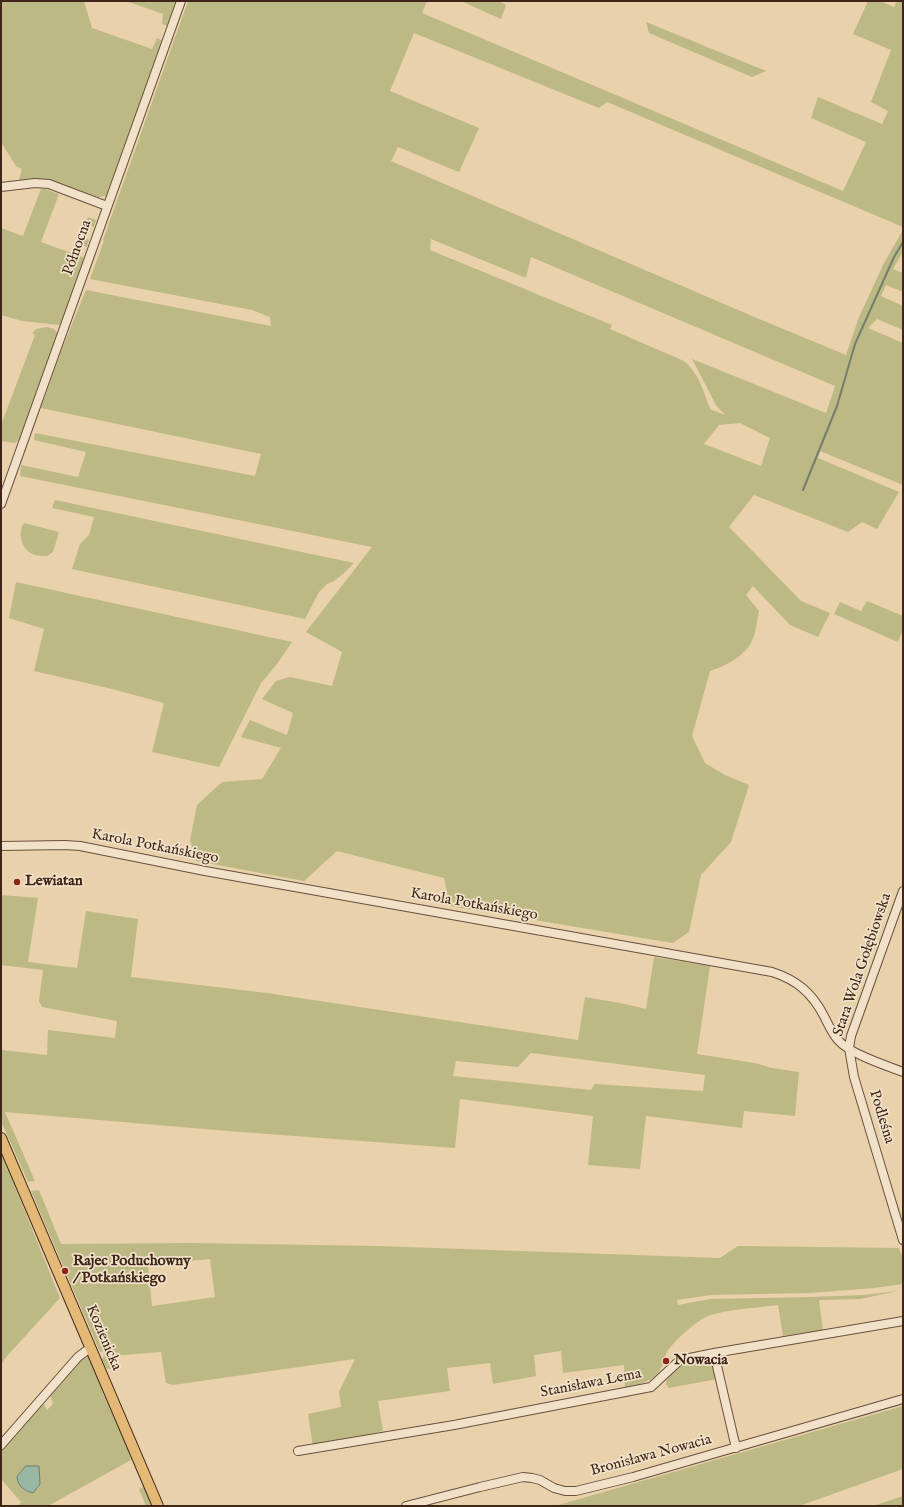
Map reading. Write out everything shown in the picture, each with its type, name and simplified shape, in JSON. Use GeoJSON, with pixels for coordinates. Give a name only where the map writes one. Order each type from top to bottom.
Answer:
{"type":"FeatureCollection","features":[{"type":"Feature","properties":{"kind":"main road","name":"Kozienicka"},"geometry":{"type":"LineString","coordinates":[[1,1138],[158,1506]]}},
{"type":"Feature","properties":{"kind":"street","name":"Północna"},"geometry":{"type":"LineString","coordinates":[[1,504],[182,1]]}},
{"type":"Feature","properties":{"kind":"street"},"geometry":{"type":"LineString","coordinates":[[1,186],[35,183],[49,184],[107,206]]}},
{"type":"Feature","properties":{"kind":"street","name":"Karola Potkańskiego"},"geometry":{"type":"LineString","coordinates":[[1,846],[80,846],[213,873],[772,972],[789,978],[809,992],[818,1005],[834,1035],[842,1043],[849,1048],[903,1072]]}},
{"type":"Feature","properties":{"kind":"street","name":"Stara Wola Gołębiowska"},"geometry":{"type":"LineString","coordinates":[[849,1048],[851,1036],[903,891]]}},
{"type":"Feature","properties":{"kind":"street","name":"Podleśna"},"geometry":{"type":"LineString","coordinates":[[849,1048],[854,1077],[903,1240]]}},
{"type":"Feature","properties":{"kind":"street","name":"Stanisława Lema"},"geometry":{"type":"LineString","coordinates":[[298,1451],[454,1425],[651,1386],[680,1360],[903,1321]]}},
{"type":"Feature","properties":{"kind":"street"},"geometry":{"type":"LineString","coordinates":[[1,1445],[78,1356],[90,1348]]}},
{"type":"Feature","properties":{"kind":"street"},"geometry":{"type":"LineString","coordinates":[[714,1353],[736,1448]]}},
{"type":"Feature","properties":{"kind":"street","name":"Bronisława Nowacia"},"geometry":{"type":"LineString","coordinates":[[406,1506],[523,1477],[540,1480],[554,1488],[565,1491],[576,1491],[633,1477],[903,1399]]}},
{"type":"Feature","properties":{"kind":"shaded area"},"geometry":{"type":"Polygon","coordinates":[[[1,1],[84,1],[92,28],[152,49],[157,38],[163,41],[108,196],[98,197],[51,180],[19,180],[22,169],[16,166],[1,142],[1,1]]]}},
{"type":"Feature","properties":{"kind":"shaded area"},"geometry":{"type":"Polygon","coordinates":[[[126,1],[178,1],[168,26],[162,24],[163,14],[126,1]]]}},
{"type":"Feature","properties":{"kind":"shaded area"},"geometry":{"type":"Polygon","coordinates":[[[188,1],[427,1],[422,13],[843,191],[866,142],[811,118],[818,97],[882,124],[888,111],[871,102],[891,50],[853,34],[868,1],[880,1],[894,7],[897,1],[903,1],[903,227],[607,102],[599,108],[414,33],[390,91],[479,128],[459,172],[398,147],[391,161],[846,355],[859,317],[884,263],[903,230],[903,252],[893,269],[903,273],[903,292],[886,285],[881,296],[903,306],[903,330],[877,319],[868,328],[903,343],[903,485],[820,451],[818,458],[899,492],[877,529],[862,522],[848,532],[754,495],[729,527],[801,601],[830,613],[818,637],[790,625],[753,586],[746,595],[759,611],[752,641],[749,647],[728,664],[710,671],[692,736],[705,763],[725,775],[749,785],[731,842],[701,875],[689,932],[673,943],[450,906],[444,878],[337,851],[304,881],[196,861],[190,840],[197,805],[222,782],[262,779],[281,748],[241,737],[250,720],[287,735],[293,713],[262,699],[276,681],[290,677],[332,686],[342,652],[306,632],[372,547],[20,476],[21,465],[78,477],[86,452],[34,440],[35,433],[255,476],[261,454],[41,408],[62,349],[86,290],[271,326],[270,317],[252,310],[90,279],[104,241],[103,240],[188,1]],[[431,239],[430,250],[612,325],[610,329],[684,361],[697,377],[710,409],[725,415],[716,405],[692,359],[826,413],[835,386],[531,257],[526,278],[431,239]],[[740,423],[719,425],[704,444],[761,466],[770,438],[740,423]]]}},
{"type":"Feature","properties":{"kind":"shaded area"},"geometry":{"type":"Polygon","coordinates":[[[461,1],[498,1],[506,5],[501,19],[461,1]]]}},
{"type":"Feature","properties":{"kind":"shaded area"},"geometry":{"type":"Polygon","coordinates":[[[646,22],[766,71],[752,77],[649,33],[646,22]]]}},
{"type":"Feature","properties":{"kind":"shaded area"},"geometry":{"type":"Polygon","coordinates":[[[41,189],[59,194],[41,242],[85,258],[62,324],[59,325],[22,321],[1,315],[1,228],[23,236],[41,189]]]}},
{"type":"Feature","properties":{"kind":"shaded area"},"geometry":{"type":"Polygon","coordinates":[[[88,217],[96,220],[94,227],[86,224],[88,217]]]}},
{"type":"Feature","properties":{"kind":"shaded area"},"geometry":{"type":"Polygon","coordinates":[[[81,237],[89,240],[87,247],[78,244],[81,237]]]}},
{"type":"Feature","properties":{"kind":"shaded area"},"geometry":{"type":"Polygon","coordinates":[[[47,327],[54,329],[58,334],[21,438],[15,443],[1,441],[1,425],[35,335],[32,333],[36,329],[47,327]]]}},
{"type":"Feature","properties":{"kind":"shaded area"},"geometry":{"type":"Polygon","coordinates":[[[55,500],[354,563],[344,573],[334,581],[327,584],[319,592],[305,619],[72,569],[80,544],[89,535],[94,517],[52,508],[55,500]]]}},
{"type":"Feature","properties":{"kind":"shaded area"},"geometry":{"type":"Polygon","coordinates":[[[24,523],[59,532],[53,552],[47,556],[40,556],[29,552],[26,549],[21,538],[21,530],[24,523]]]}},
{"type":"Feature","properties":{"kind":"shaded area"},"geometry":{"type":"Polygon","coordinates":[[[16,582],[292,642],[277,664],[261,683],[219,767],[152,752],[164,703],[34,671],[44,629],[9,618],[16,582]]]}},
{"type":"Feature","properties":{"kind":"shaded area"},"geometry":{"type":"Polygon","coordinates":[[[867,601],[903,616],[903,629],[898,642],[834,614],[840,602],[861,611],[867,601]]]}},
{"type":"Feature","properties":{"kind":"shaded area"},"geometry":{"type":"Polygon","coordinates":[[[1,895],[38,898],[28,962],[77,968],[86,911],[138,919],[131,977],[267,993],[578,1040],[585,997],[646,1009],[654,957],[710,966],[697,1054],[755,1063],[772,1068],[799,1072],[795,1116],[744,1111],[742,1128],[646,1116],[640,1169],[588,1165],[593,1116],[460,1099],[455,1148],[5,1112],[35,1181],[28,1182],[1,1121],[1,1050],[47,1055],[48,1030],[115,1038],[117,1021],[42,1007],[39,1001],[43,970],[1,965],[1,895]],[[531,1053],[518,1067],[456,1061],[453,1076],[591,1090],[595,1084],[703,1091],[705,1075],[531,1053]]]}},
{"type":"Feature","properties":{"kind":"shaded area"},"geometry":{"type":"Polygon","coordinates":[[[1,1152],[60,1298],[7,1356],[1,1365],[1,1152]]]}},
{"type":"Feature","properties":{"kind":"shaded area"},"geometry":{"type":"Polygon","coordinates":[[[39,1190],[61,1244],[191,1243],[378,1246],[720,1258],[738,1246],[899,1248],[903,1259],[903,1284],[810,1293],[711,1295],[677,1300],[678,1305],[710,1299],[864,1295],[898,1291],[860,1299],[819,1300],[823,1330],[783,1336],[778,1305],[733,1310],[708,1316],[703,1318],[674,1343],[667,1352],[661,1368],[655,1376],[645,1382],[625,1390],[624,1365],[563,1373],[561,1351],[534,1355],[536,1376],[493,1384],[490,1363],[447,1368],[450,1391],[378,1401],[383,1431],[313,1447],[308,1414],[341,1407],[339,1392],[355,1359],[173,1385],[166,1383],[161,1352],[112,1356],[117,1367],[109,1369],[106,1368],[102,1359],[105,1355],[103,1351],[100,1352],[31,1191],[39,1190]],[[210,1259],[148,1265],[152,1306],[215,1297],[210,1259]]]}},
{"type":"Feature","properties":{"kind":"shaded area"},"geometry":{"type":"Polygon","coordinates":[[[84,1355],[89,1355],[100,1380],[103,1394],[126,1444],[131,1460],[48,1506],[18,1506],[21,1502],[1,1479],[1,1450],[43,1403],[47,1410],[53,1404],[51,1397],[48,1396],[84,1355]]]}},
{"type":"Feature","properties":{"kind":"shaded area"},"geometry":{"type":"Polygon","coordinates":[[[709,1358],[711,1361],[717,1379],[669,1388],[666,1384],[667,1378],[683,1362],[709,1358]]]}},
{"type":"Feature","properties":{"kind":"shaded area"},"geometry":{"type":"Polygon","coordinates":[[[903,1406],[903,1469],[799,1506],[555,1506],[903,1406]]]}},
{"type":"Feature","properties":{"kind":"shaded area"},"geometry":{"type":"Polygon","coordinates":[[[26,1466],[39,1466],[40,1484],[33,1493],[22,1488],[17,1477],[26,1466]]]}},
{"type":"Feature","properties":{"kind":"shaded area"},"geometry":{"type":"Polygon","coordinates":[[[145,1486],[154,1506],[146,1506],[139,1489],[145,1486]]]}},
{"type":"Feature","properties":{"kind":"shaded area"},"geometry":{"type":"Polygon","coordinates":[[[903,1496],[903,1506],[873,1506],[903,1496]]]}},
{"type":"Feature","properties":{"kind":"waterway"},"geometry":{"type":"LineString","coordinates":[[803,490],[837,406],[855,344],[894,257],[903,242]]}},
{"type":"Feature","properties":{"kind":"place","name":"Lewiatan"},"geometry":{"type":"Point","coordinates":[17,882]}},
{"type":"Feature","properties":{"kind":"place","name":"Rajec Poduchowny / Potkańskiego"},"geometry":{"type":"Point","coordinates":[65,1271]}},
{"type":"Feature","properties":{"kind":"place","name":"Nowacia"},"geometry":{"type":"Point","coordinates":[666,1361]}}]}
